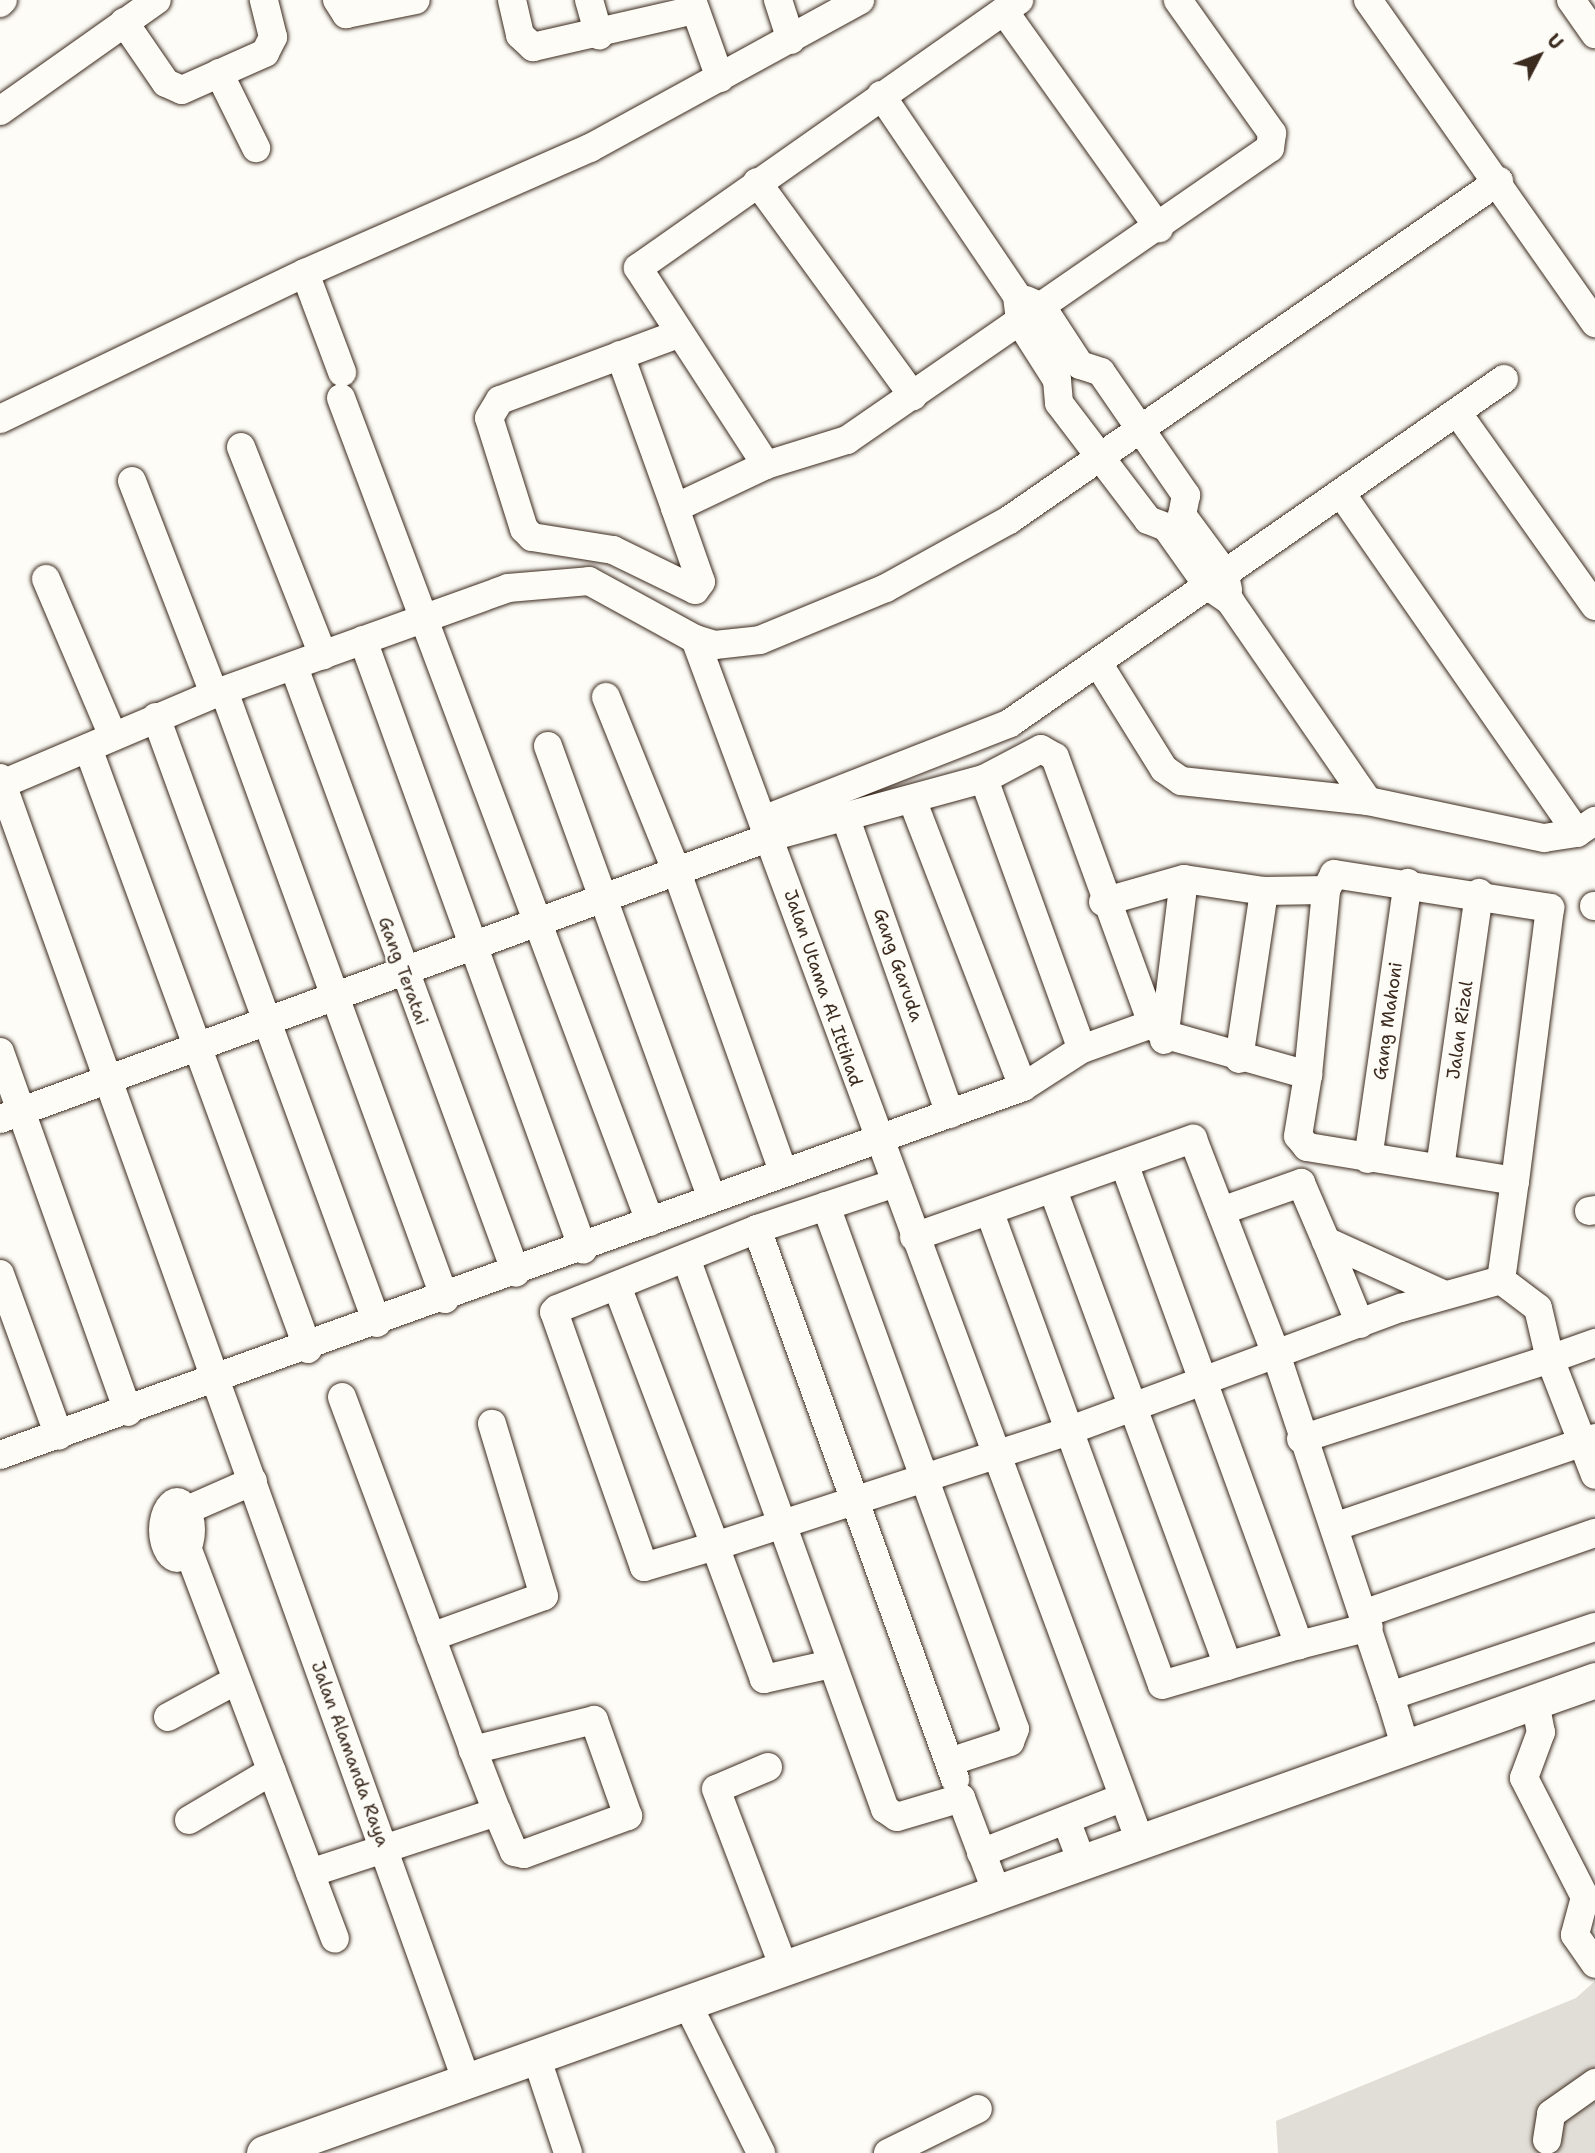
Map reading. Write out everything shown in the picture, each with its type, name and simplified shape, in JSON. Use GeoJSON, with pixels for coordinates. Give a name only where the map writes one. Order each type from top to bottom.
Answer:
{"type":"FeatureCollection","features":[{"type":"Feature","properties":{"kind":"main road"},"geometry":{"type":"LineString","coordinates":[[264,2153],[1013,1890],[1595,1680]]}},
{"type":"Feature","properties":{"kind":"street"},"geometry":{"type":"LineString","coordinates":[[0,111],[157,0]]}},
{"type":"Feature","properties":{"kind":"street"},"geometry":{"type":"LineString","coordinates":[[124,22],[174,88],[219,73],[271,44],[264,0]]}},
{"type":"Feature","properties":{"kind":"street"},"geometry":{"type":"LineString","coordinates":[[337,0],[346,15],[416,0]]}},
{"type":"Feature","properties":{"kind":"street"},"geometry":{"type":"LineString","coordinates":[[512,0],[520,35],[533,47],[599,36],[693,5],[720,78]]}},
{"type":"Feature","properties":{"kind":"street"},"geometry":{"type":"LineString","coordinates":[[589,0],[599,36]]}},
{"type":"Feature","properties":{"kind":"street"},"geometry":{"type":"LineString","coordinates":[[778,0],[791,40]]}},
{"type":"Feature","properties":{"kind":"street"},"geometry":{"type":"LineString","coordinates":[[0,419],[305,273],[590,148],[860,0]]}},
{"type":"Feature","properties":{"kind":"street"},"geometry":{"type":"LineString","coordinates":[[675,508],[766,465],[821,452],[913,396],[1026,309],[1159,228],[1274,139],[1178,0]]}},
{"type":"Feature","properties":{"kind":"street"},"geometry":{"type":"LineString","coordinates":[[1368,0],[1499,181],[1595,323]]}},
{"type":"Feature","properties":{"kind":"street"},"geometry":{"type":"LineString","coordinates":[[1571,0],[1595,34]]}},
{"type":"Feature","properties":{"kind":"street"},"geometry":{"type":"LineString","coordinates":[[766,465],[678,334],[638,268],[1011,5],[1159,228]]}},
{"type":"Feature","properties":{"kind":"street"},"geometry":{"type":"LineString","coordinates":[[219,73],[256,148]]}},
{"type":"Feature","properties":{"kind":"street"},"geometry":{"type":"LineString","coordinates":[[881,95],[1069,372]]}},
{"type":"Feature","properties":{"kind":"street"},"geometry":{"type":"LineString","coordinates":[[1,783],[88,748],[156,716],[294,667],[427,614],[508,588],[589,581],[695,639],[715,645],[760,639],[886,588],[1009,520],[1101,459],[1499,181]]}},
{"type":"Feature","properties":{"kind":"street"},"geometry":{"type":"LineString","coordinates":[[757,182],[913,396]]}},
{"type":"Feature","properties":{"kind":"street"},"geometry":{"type":"LineString","coordinates":[[305,273],[341,385],[650,1222]]}},
{"type":"Feature","properties":{"kind":"street"},"geometry":{"type":"LineString","coordinates":[[620,355],[701,582],[695,590],[612,550],[543,542],[524,529],[491,411],[500,400],[620,355],[678,334]]}},
{"type":"Feature","properties":{"kind":"street"},"geometry":{"type":"LineString","coordinates":[[1069,372],[1101,372],[1186,495],[1174,521]]}},
{"type":"Feature","properties":{"kind":"street"},"geometry":{"type":"LineString","coordinates":[[1069,372],[1059,402],[1148,520],[1174,521]]}},
{"type":"Feature","properties":{"kind":"street"},"geometry":{"type":"LineString","coordinates":[[10,1115],[678,875],[766,829],[1000,727],[1221,586],[1341,493],[1504,379]]}},
{"type":"Feature","properties":{"kind":"street"},"geometry":{"type":"LineString","coordinates":[[1457,412],[1595,606]]}},
{"type":"Feature","properties":{"kind":"street"},"geometry":{"type":"LineString","coordinates":[[241,447],[323,655]]}},
{"type":"Feature","properties":{"kind":"street"},"geometry":{"type":"LineString","coordinates":[[132,481],[219,692],[445,1298]]}},
{"type":"Feature","properties":{"kind":"street"},"geometry":{"type":"LineString","coordinates":[[1098,663],[1164,769],[1181,781],[1368,801],[1544,838],[1590,825],[1341,493]]}},
{"type":"Feature","properties":{"kind":"street"},"geometry":{"type":"LineString","coordinates":[[1174,521],[1368,801]]}},
{"type":"Feature","properties":{"kind":"street"},"geometry":{"type":"LineString","coordinates":[[46,579],[113,736]]}},
{"type":"Feature","properties":{"kind":"street","name":"Jalan Utama Al Ittihad"},"geometry":{"type":"LineString","coordinates":[[695,639],[884,1161],[997,1455],[1121,1798],[1141,1844]]}},
{"type":"Feature","properties":{"kind":"street"},"geometry":{"type":"LineString","coordinates":[[363,640],[583,1248]]}},
{"type":"Feature","properties":{"kind":"street","name":"Gang Teratai"},"geometry":{"type":"LineString","coordinates":[[294,667],[404,975],[516,1273]]}},
{"type":"Feature","properties":{"kind":"street"},"geometry":{"type":"LineString","coordinates":[[606,697],[678,875],[782,1172]]}},
{"type":"Feature","properties":{"kind":"street"},"geometry":{"type":"LineString","coordinates":[[156,716],[266,1025],[377,1323]]}},
{"type":"Feature","properties":{"kind":"street"},"geometry":{"type":"LineString","coordinates":[[548,746],[712,1198]]}},
{"type":"Feature","properties":{"kind":"street"},"geometry":{"type":"LineString","coordinates":[[88,748],[308,1349]]}},
{"type":"Feature","properties":{"kind":"street"},"geometry":{"type":"LineString","coordinates":[[766,829],[845,816],[912,800],[984,779],[1037,751],[1052,752],[1103,902],[1159,1032]]}},
{"type":"Feature","properties":{"kind":"street"},"geometry":{"type":"LineString","coordinates":[[984,779],[1082,1049]]}},
{"type":"Feature","properties":{"kind":"street","name":"Jalan Alamanda Raya"},"geometry":{"type":"LineString","coordinates":[[1,783],[234,1425],[467,2082]]}},
{"type":"Feature","properties":{"kind":"street"},"geometry":{"type":"LineString","coordinates":[[912,800],[1023,1087]]}},
{"type":"Feature","properties":{"kind":"street","name":"Gang Garuda"},"geometry":{"type":"LineString","coordinates":[[845,816],[950,1114]]}},
{"type":"Feature","properties":{"kind":"street"},"geometry":{"type":"LineString","coordinates":[[1515,1181],[1368,1159],[1301,1143],[1326,890],[1331,877],[1343,873],[1479,893],[1552,911],[1515,1181],[1502,1266],[1538,1308],[1550,1359],[1589,1440],[1595,1475]]}},
{"type":"Feature","properties":{"kind":"street"},"geometry":{"type":"LineString","coordinates":[[1103,902],[1184,879],[1264,891],[1326,890]]}},
{"type":"Feature","properties":{"kind":"street"},"geometry":{"type":"LineString","coordinates":[[1159,1032],[1184,879]]}},
{"type":"Feature","properties":{"kind":"street","name":"Gang Mahoni"},"geometry":{"type":"LineString","coordinates":[[1368,1159],[1408,883]]}},
{"type":"Feature","properties":{"kind":"street"},"geometry":{"type":"LineString","coordinates":[[1239,1059],[1264,891]]}},
{"type":"Feature","properties":{"kind":"street","name":"Jalan Rizal"},"geometry":{"type":"LineString","coordinates":[[1440,1168],[1479,893]]}},
{"type":"Feature","properties":{"kind":"street"},"geometry":{"type":"LineString","coordinates":[[1308,1075],[1239,1059],[1159,1032],[1082,1049],[1023,1087],[950,1114],[826,1206],[757,1230],[557,1309],[553,1317],[644,1567],[856,1502],[1065,1432],[1200,1380],[1443,1294],[1502,1266]]}},
{"type":"Feature","properties":{"kind":"street"},"geometry":{"type":"LineString","coordinates":[[0,1052],[10,1115],[128,1412]]}},
{"type":"Feature","properties":{"kind":"street"},"geometry":{"type":"LineString","coordinates":[[914,1237],[1125,1166],[1193,1139],[1276,1354],[1301,1439],[1368,1620],[1406,1749]]}},
{"type":"Feature","properties":{"kind":"street"},"geometry":{"type":"LineString","coordinates":[[0,1455],[128,1412],[221,1389],[308,1349],[782,1172],[884,1161]]}},
{"type":"Feature","properties":{"kind":"street"},"geometry":{"type":"LineString","coordinates":[[1125,1166],[1200,1380],[1299,1645]]}},
{"type":"Feature","properties":{"kind":"street"},"geometry":{"type":"LineString","coordinates":[[1221,1212],[1301,1182],[1360,1324]]}},
{"type":"Feature","properties":{"kind":"street"},"geometry":{"type":"LineString","coordinates":[[1053,1190],[1228,1666]]}},
{"type":"Feature","properties":{"kind":"street"},"geometry":{"type":"LineString","coordinates":[[826,1206],[1016,1734],[1010,1742],[949,1762]]}},
{"type":"Feature","properties":{"kind":"street"},"geometry":{"type":"LineString","coordinates":[[990,1213],[1065,1432],[1162,1685],[1299,1645],[1595,1533]]}},
{"type":"Feature","properties":{"kind":"street"},"geometry":{"type":"LineString","coordinates":[[757,1230],[981,1853],[1013,1890]]}},
{"type":"Feature","properties":{"kind":"street"},"geometry":{"type":"LineString","coordinates":[[1326,1241],[1443,1294]]}},
{"type":"Feature","properties":{"kind":"street"},"geometry":{"type":"LineString","coordinates":[[686,1258],[785,1523],[831,1664],[887,1814],[961,1798]]}},
{"type":"Feature","properties":{"kind":"street"},"geometry":{"type":"LineString","coordinates":[[0,1274],[59,1436]]}},
{"type":"Feature","properties":{"kind":"street"},"geometry":{"type":"LineString","coordinates":[[617,1286],[764,1679],[831,1664]]}},
{"type":"Feature","properties":{"kind":"street"},"geometry":{"type":"LineString","coordinates":[[1301,1439],[1595,1343]]}},
{"type":"Feature","properties":{"kind":"street"},"geometry":{"type":"LineString","coordinates":[[342,1397],[473,1750],[514,1853],[524,1854],[621,1823],[628,1810],[594,1720],[473,1750]]}},
{"type":"Feature","properties":{"kind":"street"},"geometry":{"type":"LineString","coordinates":[[432,1637],[544,1596],[492,1424]]}},
{"type":"Feature","properties":{"kind":"street"},"geometry":{"type":"LineString","coordinates":[[1334,1527],[1589,1440]]}},
{"type":"Feature","properties":{"kind":"street"},"geometry":{"type":"LineString","coordinates":[[253,1481],[183,1518],[237,1680],[335,1938]]}},
{"type":"Feature","properties":{"kind":"street"},"geometry":{"type":"LineString","coordinates":[[1390,1696],[1595,1627]]}},
{"type":"Feature","properties":{"kind":"street"},"geometry":{"type":"LineString","coordinates":[[168,1717],[237,1680]]}},
{"type":"Feature","properties":{"kind":"street"},"geometry":{"type":"LineString","coordinates":[[1535,1702],[1541,1732],[1524,1778],[1586,1899],[1576,1935],[1595,1964]]}},
{"type":"Feature","properties":{"kind":"street"},"geometry":{"type":"LineString","coordinates":[[768,1767],[716,1789],[785,1971]]}},
{"type":"Feature","properties":{"kind":"street"},"geometry":{"type":"LineString","coordinates":[[190,1820],[272,1771]]}},
{"type":"Feature","properties":{"kind":"street"},"geometry":{"type":"LineString","coordinates":[[981,1853],[1121,1798]]}},
{"type":"Feature","properties":{"kind":"street"},"geometry":{"type":"LineString","coordinates":[[310,1873],[497,1812]]}},
{"type":"Feature","properties":{"kind":"street"},"geometry":{"type":"LineString","coordinates":[[1066,1820],[1083,1865]]}},
{"type":"Feature","properties":{"kind":"street"},"geometry":{"type":"LineString","coordinates":[[1013,1840],[1013,1890]]}},
{"type":"Feature","properties":{"kind":"street"},"geometry":{"type":"LineString","coordinates":[[688,2005],[761,2153]]}},
{"type":"Feature","properties":{"kind":"street"},"geometry":{"type":"LineString","coordinates":[[537,2059],[568,2153]]}},
{"type":"Feature","properties":{"kind":"street"},"geometry":{"type":"LineString","coordinates":[[1547,2140],[1551,2114],[1595,2083]]}},
{"type":"Feature","properties":{"kind":"street"},"geometry":{"type":"LineString","coordinates":[[888,2153],[978,2109]]}},
{"type":"Feature","properties":{"kind":"shaded area"},"geometry":{"type":"Polygon","coordinates":[[[1595,1981],[1595,2153],[1278,2153],[1276,2121],[1576,1998],[1595,1981]]]}}]}
